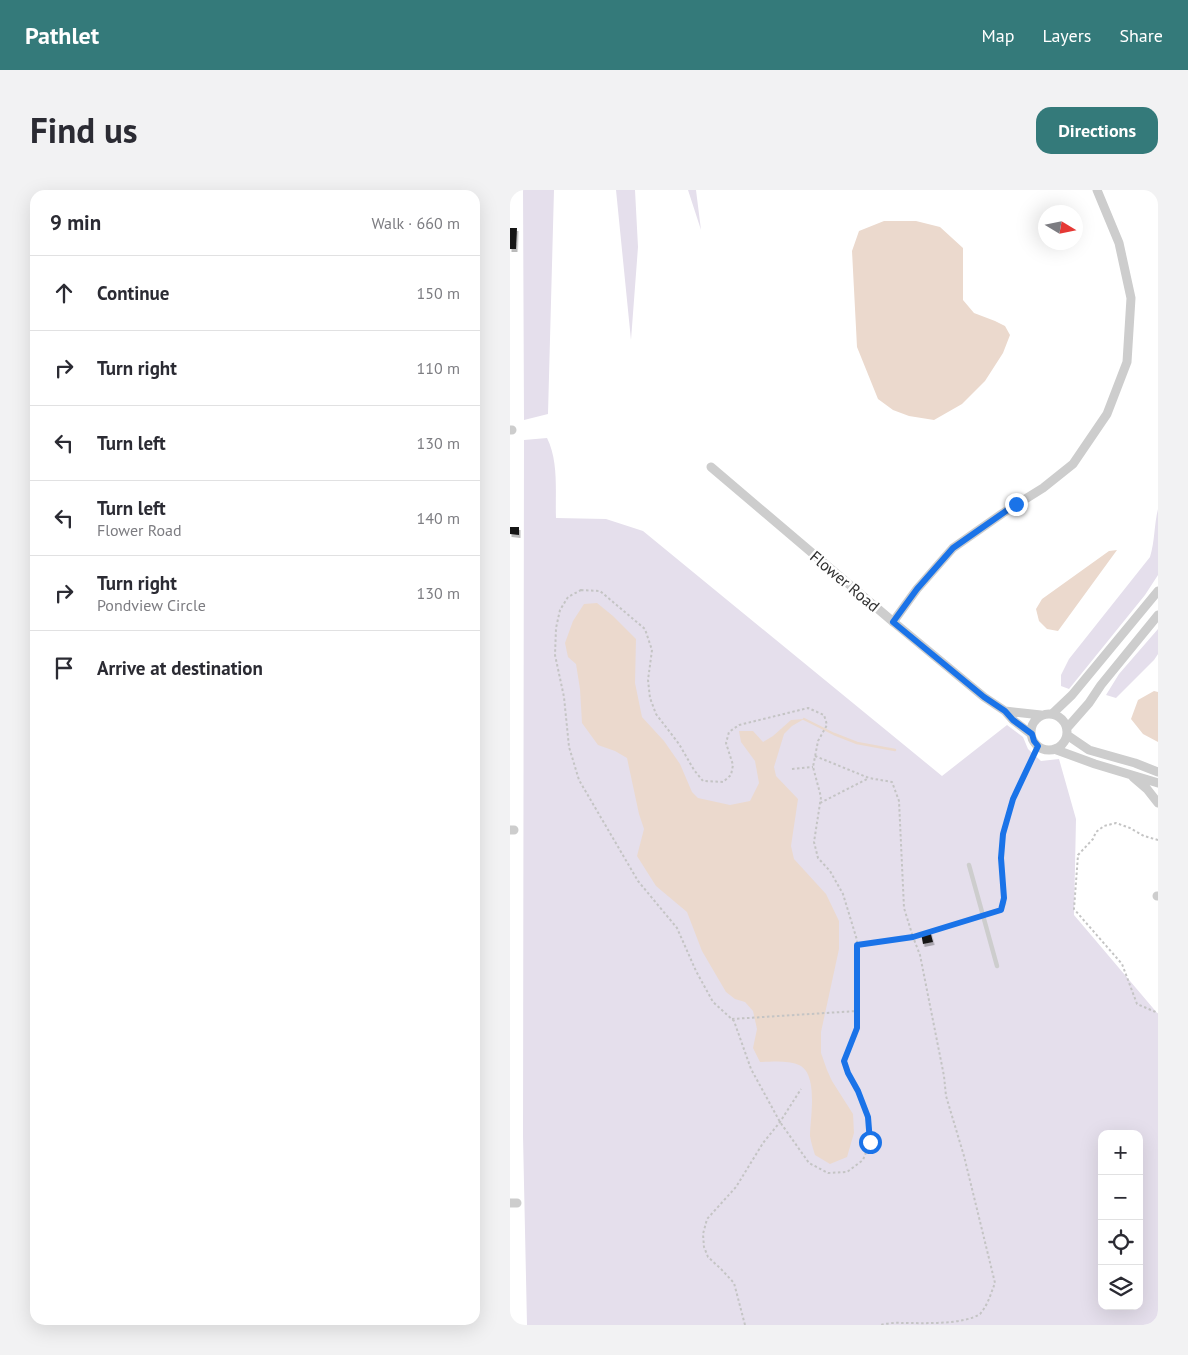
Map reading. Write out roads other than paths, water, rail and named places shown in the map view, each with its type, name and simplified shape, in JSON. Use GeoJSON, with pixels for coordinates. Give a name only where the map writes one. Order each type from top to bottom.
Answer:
{"type":"FeatureCollection","features":[{"type":"Feature","properties":{"kind":"street"},"geometry":{"type":"LineString","coordinates":[[893,622],[917,589],[953,548],[1003,513],[1044,488],[1073,464],[1107,414],[1127,362],[1131,298],[1120,243],[1097,190]]}},
{"type":"Feature","properties":{"kind":"street","name":"Flower Road"},"geometry":{"type":"LineString","coordinates":[[711,467],[893,622],[1032,734]]}},
{"type":"Feature","properties":{"kind":"street"},"geometry":{"type":"LineString","coordinates":[[1052,714],[1072,695],[1158,591]]}},
{"type":"Feature","properties":{"kind":"street"},"geometry":{"type":"LineString","coordinates":[[1054,749],[1062,745],[1067,732],[1090,703],[1101,685],[1158,615]]}},
{"type":"Feature","properties":{"kind":"street","name":"Flower Road"},"geometry":{"type":"LineString","coordinates":[[1005,711],[1042,715]]}},
{"type":"Feature","properties":{"kind":"street"},"geometry":{"type":"LineString","coordinates":[[1158,772],[1135,763],[1089,750],[1067,732],[1062,718],[1052,714],[1042,715],[1034,723],[1032,734],[1038,746],[1045,749],[1054,749],[1158,783]]}},
{"type":"Feature","properties":{"kind":"street"},"geometry":{"type":"LineString","coordinates":[[1132,775],[1158,803]]}},
{"type":"Feature","properties":{"kind":"lane"},"geometry":{"type":"LineString","coordinates":[[983,916],[1001,910],[1004,903],[1001,858],[1003,834],[1013,799],[1038,746]]}},
{"type":"Feature","properties":{"kind":"lane"},"geometry":{"type":"LineString","coordinates":[[969,864],[997,966]]}},
{"type":"Feature","properties":{"kind":"waterway"},"geometry":{"type":"LineString","coordinates":[[804,719],[857,743],[895,750]]}}]}
